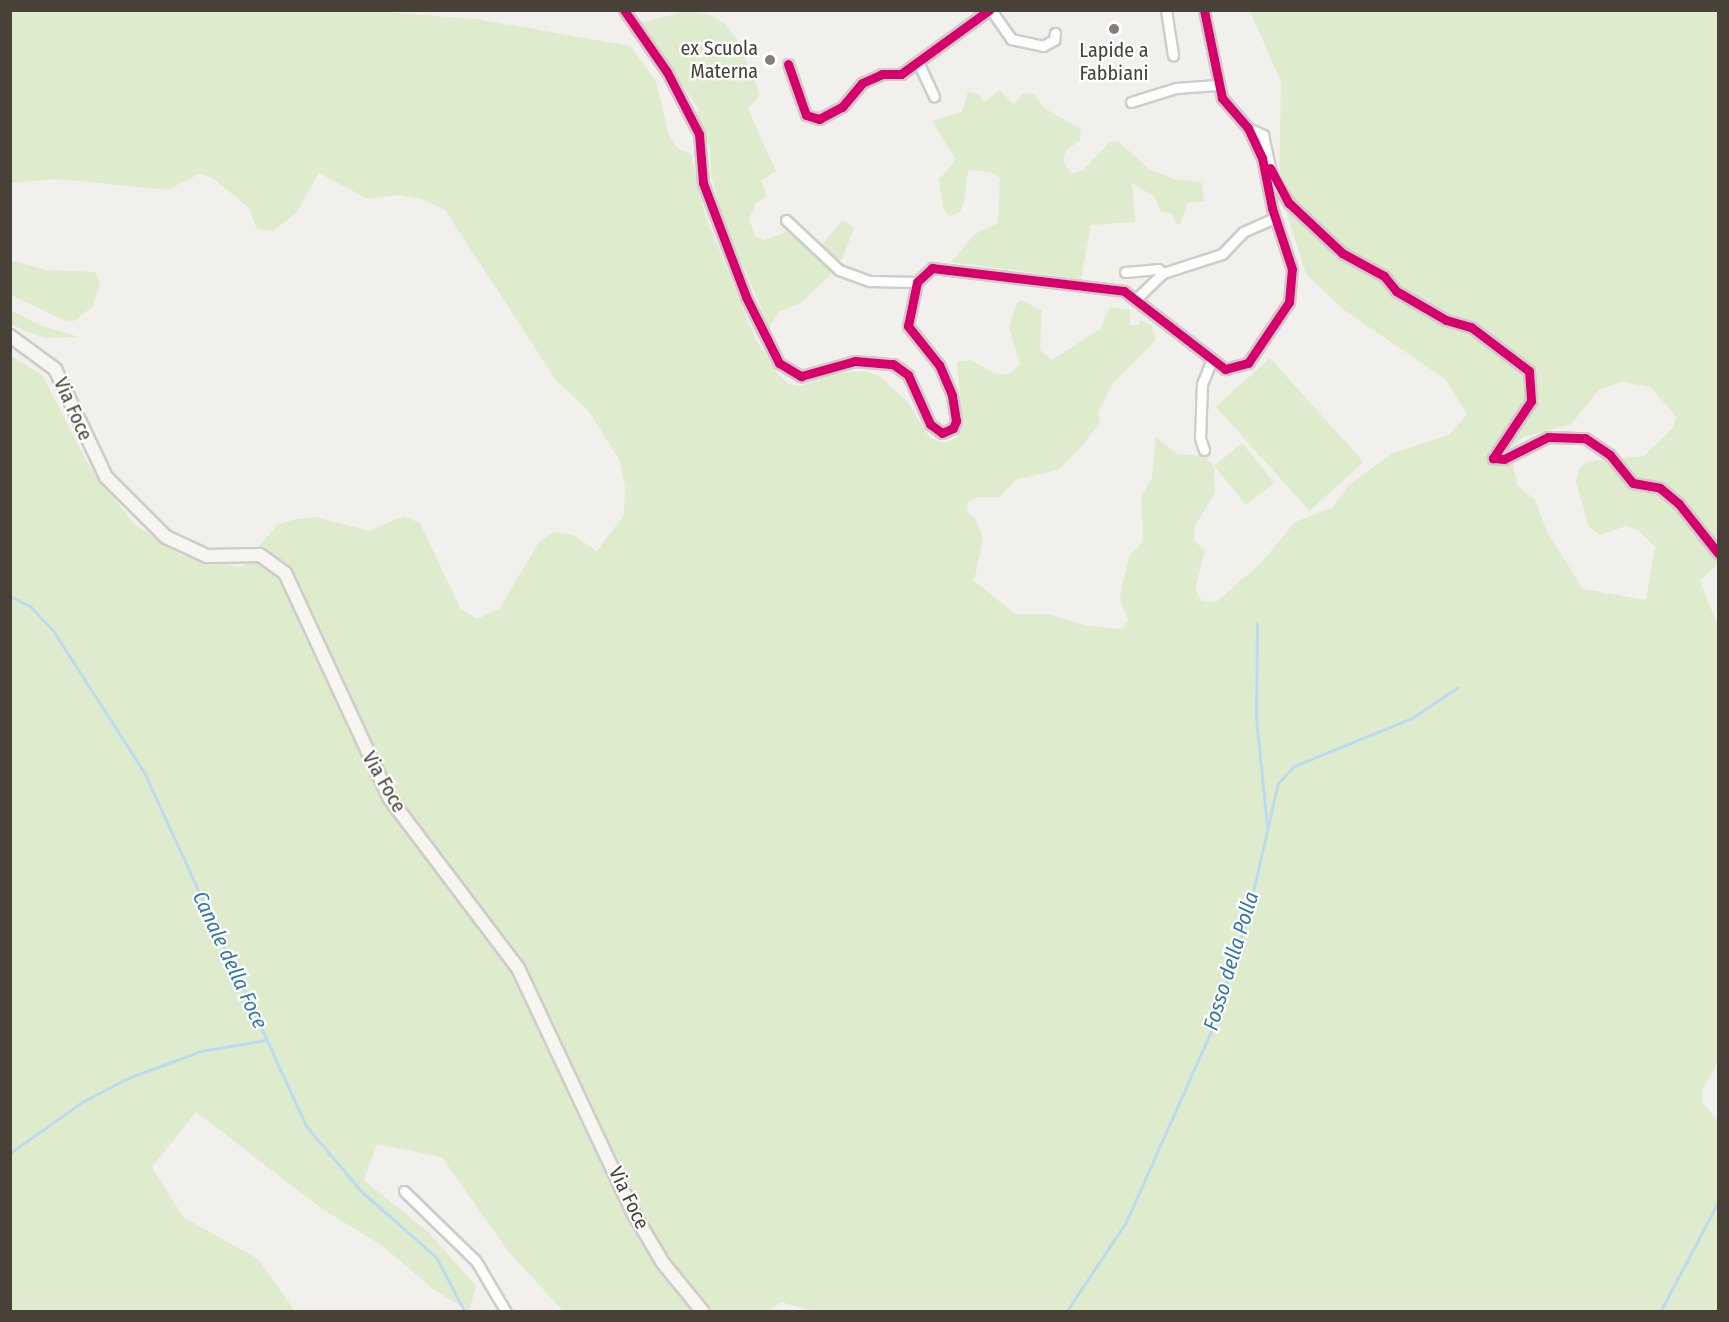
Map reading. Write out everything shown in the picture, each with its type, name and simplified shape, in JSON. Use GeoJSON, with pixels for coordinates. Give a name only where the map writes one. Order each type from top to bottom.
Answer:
{"type":"FeatureCollection","features":[{"type":"Feature","properties":{"kind":"main road","name":"Via Foce"},"geometry":{"type":"LineString","coordinates":[[10,336],[55,369],[106,477],[166,537],[207,556],[260,555],[285,573],[390,799],[518,968],[634,1214],[663,1263],[703,1311]]}},
{"type":"Feature","properties":{"kind":"street"},"geometry":{"type":"LineString","coordinates":[[624,10],[667,72],[699,134],[703,183],[746,297],[779,363],[801,376],[855,361],[893,364],[915,384],[930,424],[942,433],[953,428],[956,408],[946,378],[908,326],[917,282],[932,268],[944,267],[1109,287],[1137,298],[1211,362],[1233,369],[1248,363],[1289,302],[1294,280],[1274,218],[1262,158],[1248,128]]}},
{"type":"Feature","properties":{"kind":"street"},"geometry":{"type":"LineString","coordinates":[[788,64],[806,115],[812,120],[842,107],[862,83],[882,74],[895,78],[990,10],[1011,39],[1043,46],[1054,39],[1055,33]]}},
{"type":"Feature","properties":{"kind":"street"},"geometry":{"type":"LineString","coordinates":[[1172,10],[1166,11],[1173,55]]}},
{"type":"Feature","properties":{"kind":"street"},"geometry":{"type":"LineString","coordinates":[[1204,10],[1217,85],[1228,109],[1248,128],[1263,135],[1272,176],[1289,203],[1342,253],[1384,276],[1396,291],[1446,320],[1471,327],[1529,371],[1531,400],[1493,458],[1504,459],[1548,437],[1585,438],[1610,455],[1633,483],[1660,488],[1679,504],[1719,554]]}},
{"type":"Feature","properties":{"kind":"street"},"geometry":{"type":"LineString","coordinates":[[918,62],[934,96]]}},
{"type":"Feature","properties":{"kind":"street"},"geometry":{"type":"LineString","coordinates":[[1131,102],[1176,88],[1217,85]]}},
{"type":"Feature","properties":{"kind":"street"},"geometry":{"type":"LineString","coordinates":[[1137,298],[1163,273],[1222,254],[1243,232],[1274,218]]}},
{"type":"Feature","properties":{"kind":"street"},"geometry":{"type":"LineString","coordinates":[[786,220],[839,270],[870,281],[917,282]]}},
{"type":"Feature","properties":{"kind":"street"},"geometry":{"type":"LineString","coordinates":[[1125,272],[1158,268],[1163,273]]}},
{"type":"Feature","properties":{"kind":"street"},"geometry":{"type":"LineString","coordinates":[[1204,450],[1200,438],[1202,384],[1211,362]]}},
{"type":"Feature","properties":{"kind":"street"},"geometry":{"type":"LineString","coordinates":[[404,1191],[476,1261],[506,1311]]}},
{"type":"Feature","properties":{"kind":"green space"},"geometry":{"type":"Polygon","coordinates":[[[11,11],[373,11],[476,19],[630,46],[656,81],[669,136],[677,148],[691,154],[704,212],[756,340],[778,374],[788,384],[801,386],[825,374],[864,371],[879,376],[907,401],[930,438],[944,443],[956,438],[963,427],[957,362],[971,360],[995,374],[1009,374],[1020,365],[1009,327],[1017,303],[1022,300],[1042,311],[1040,350],[1052,360],[1100,329],[1110,307],[1130,310],[1130,325],[1139,325],[1140,320],[1151,325],[1156,340],[1113,383],[1098,412],[1100,423],[1058,470],[1015,480],[1000,497],[978,497],[968,502],[967,513],[976,519],[983,539],[974,581],[1015,614],[1047,614],[1089,626],[1121,629],[1129,620],[1120,600],[1121,590],[1129,557],[1143,541],[1141,497],[1152,478],[1156,437],[1177,454],[1206,456],[1214,467],[1215,493],[1195,526],[1194,541],[1205,550],[1195,590],[1202,601],[1216,602],[1260,564],[1295,522],[1333,507],[1349,485],[1393,453],[1449,435],[1467,414],[1445,379],[1344,310],[1306,274],[1279,189],[1281,82],[1250,11],[1718,11],[1718,564],[1700,581],[1718,626],[1718,1061],[1702,1091],[1703,1103],[1718,1121],[1718,1311],[816,1312],[781,1302],[768,1312],[563,1311],[508,1251],[442,1157],[377,1144],[364,1180],[428,1232],[476,1286],[469,1311],[433,1289],[384,1247],[321,1208],[196,1112],[152,1167],[183,1217],[258,1259],[295,1311],[11,1311],[10,355],[43,376],[89,466],[134,524],[181,555],[242,567],[278,524],[316,517],[369,531],[403,516],[420,523],[460,608],[477,619],[499,609],[539,542],[554,532],[573,535],[597,551],[624,515],[625,486],[619,459],[588,410],[556,380],[445,210],[424,200],[399,195],[368,199],[319,173],[297,212],[273,231],[257,229],[248,207],[211,177],[199,174],[167,190],[59,179],[11,183],[11,11]],[[1621,382],[1599,390],[1571,424],[1523,437],[1510,449],[1517,485],[1535,500],[1547,532],[1583,589],[1646,600],[1655,547],[1638,530],[1626,526],[1600,535],[1589,527],[1576,482],[1579,469],[1589,461],[1644,456],[1673,428],[1676,416],[1650,387],[1621,382]]]}},
{"type":"Feature","properties":{"kind":"green space"},"geometry":{"type":"Polygon","coordinates":[[[686,11],[713,16],[724,23],[737,40],[760,94],[748,109],[776,171],[761,181],[767,196],[756,203],[749,219],[755,236],[763,240],[787,232],[817,251],[843,219],[854,228],[843,257],[827,278],[802,302],[779,312],[769,327],[722,216],[711,174],[710,148],[694,114],[699,110],[642,23],[686,11]]]}},
{"type":"Feature","properties":{"kind":"green space"},"geometry":{"type":"Polygon","coordinates":[[[1000,90],[1014,105],[1023,93],[1034,94],[1044,108],[1081,129],[1080,140],[1066,151],[1063,161],[1071,174],[1082,171],[1109,143],[1118,141],[1149,169],[1174,179],[1201,182],[1204,201],[1187,203],[1181,223],[1176,224],[1171,213],[1161,212],[1155,197],[1132,183],[1135,222],[1091,225],[1081,279],[951,262],[975,234],[998,223],[1000,178],[991,172],[968,170],[964,202],[960,212],[950,217],[943,208],[939,179],[956,160],[932,121],[962,112],[968,92],[978,94],[984,102],[1000,90]]]}},
{"type":"Feature","properties":{"kind":"green space"},"geometry":{"type":"Polygon","coordinates":[[[10,260],[46,270],[95,272],[100,283],[93,306],[74,321],[63,320],[11,295],[10,260]]]}},
{"type":"Feature","properties":{"kind":"green space"},"geometry":{"type":"Polygon","coordinates":[[[11,310],[39,325],[79,337],[44,338],[23,330],[11,324],[11,310]]]}},
{"type":"Feature","properties":{"kind":"green space"},"geometry":{"type":"Polygon","coordinates":[[[1270,358],[1364,462],[1309,511],[1216,407],[1270,358]]]}},
{"type":"Feature","properties":{"kind":"green space"},"geometry":{"type":"Polygon","coordinates":[[[1242,443],[1274,483],[1246,505],[1214,466],[1242,443]]]}},
{"type":"Feature","properties":{"kind":"waterway","name":"Canale della Foce"},"geometry":{"type":"LineString","coordinates":[[10,596],[30,606],[54,632],[144,772],[306,1126],[362,1192],[436,1257],[465,1312]]}},
{"type":"Feature","properties":{"kind":"waterway"},"geometry":{"type":"LineString","coordinates":[[1257,623],[1256,718],[1267,826]]}},
{"type":"Feature","properties":{"kind":"waterway","name":"Fosso della Polla"},"geometry":{"type":"LineString","coordinates":[[1066,1312],[1126,1222],[1211,1031],[1247,918],[1278,783],[1294,766],[1412,718],[1458,687]]}},
{"type":"Feature","properties":{"kind":"waterway"},"geometry":{"type":"LineString","coordinates":[[10,1153],[82,1102],[128,1078],[201,1051],[266,1040]]}},
{"type":"Feature","properties":{"kind":"waterway"},"geometry":{"type":"LineString","coordinates":[[1660,1312],[1718,1202]]}},
{"type":"Feature","properties":{"kind":"cycle path"},"geometry":{"type":"LineString","coordinates":[[624,10],[667,72],[699,134],[703,183],[746,297],[779,363],[801,376],[855,361],[893,364],[908,375],[930,424],[942,433],[953,428],[956,421],[952,395],[939,365],[908,326],[917,282],[932,268],[1124,291],[1225,369],[1248,363],[1289,302],[1292,269],[1272,208],[1262,158],[1248,128],[1222,98],[1204,10]]}},
{"type":"Feature","properties":{"kind":"cycle path"},"geometry":{"type":"LineString","coordinates":[[788,64],[806,115],[819,119],[842,107],[862,83],[882,74],[901,74],[989,10]]}},
{"type":"Feature","properties":{"kind":"cycle path"},"geometry":{"type":"LineString","coordinates":[[1270,168],[1289,203],[1342,253],[1384,276],[1396,291],[1446,320],[1471,327],[1529,371],[1531,401],[1493,458],[1504,459],[1548,437],[1585,438],[1610,455],[1633,483],[1660,488],[1679,504],[1718,553]]}},
{"type":"Feature","properties":{"kind":"place","name":"Lapide a Fabbiani"},"geometry":{"type":"Point","coordinates":[1114,29]}},
{"type":"Feature","properties":{"kind":"place","name":"ex Scuola Materna"},"geometry":{"type":"Point","coordinates":[770,60]}}]}
